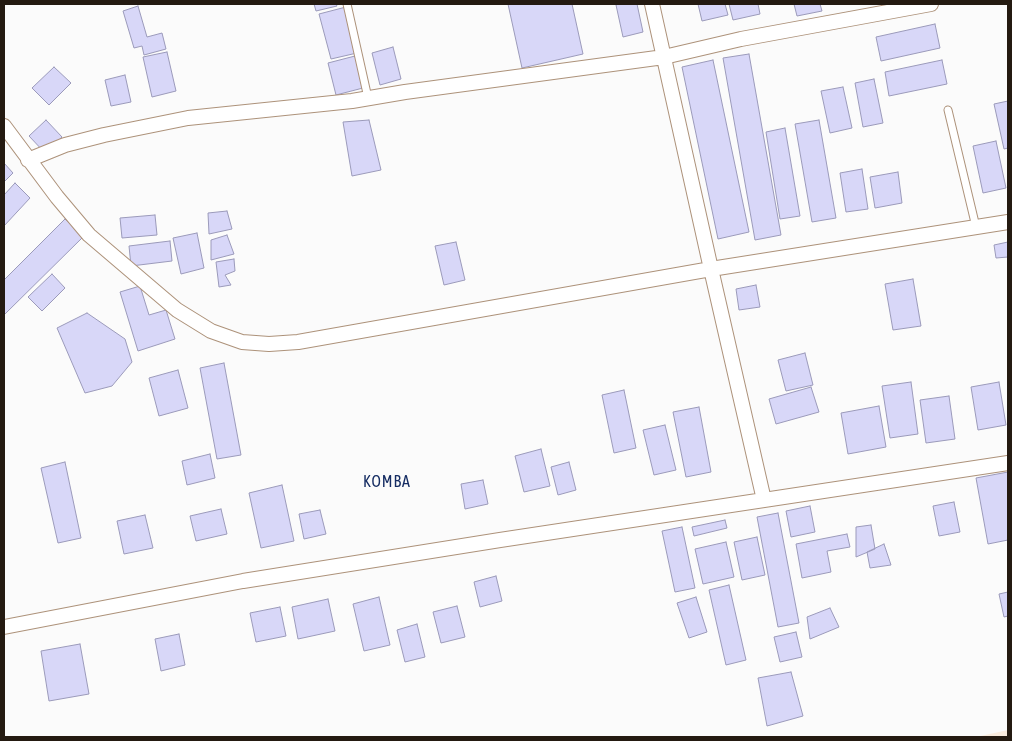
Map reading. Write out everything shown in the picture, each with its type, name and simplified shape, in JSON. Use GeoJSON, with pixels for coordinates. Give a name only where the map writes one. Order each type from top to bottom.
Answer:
{"type":"FeatureCollection","features":[{"type":"Feature","properties":{"kind":"street"},"geometry":{"type":"LineString","coordinates":[[652,4],[764,500]]}},
{"type":"Feature","properties":{"kind":"street"},"geometry":{"type":"LineString","coordinates":[[28,160],[65,146],[104,135],[188,118],[368,98],[664,57],[741,39],[931,4]]}},
{"type":"Feature","properties":{"kind":"street"},"geometry":{"type":"LineString","coordinates":[[4,126],[28,160],[89,235],[177,310],[212,331],[242,342],[269,344],[298,342],[711,269],[1008,222]]}},
{"type":"Feature","properties":{"kind":"street"},"geometry":{"type":"LineString","coordinates":[[4,627],[243,581],[1008,463]]}},
{"type":"Feature","properties":{"kind":"lane"},"geometry":{"type":"LineString","coordinates":[[348,4],[368,98]]}},
{"type":"Feature","properties":{"kind":"lane"},"geometry":{"type":"LineString","coordinates":[[948,110],[976,227]]}},
{"type":"Feature","properties":{"kind":"shaded area"},"geometry":{"type":"Polygon","coordinates":[[[1008,730],[1008,737],[976,737],[1008,730]]]}},
{"type":"Feature","properties":{"kind":"building"},"geometry":{"type":"Polygon","coordinates":[[[314,4],[336,4],[337,6],[316,11],[314,4]]]}},
{"type":"Feature","properties":{"kind":"building"},"geometry":{"type":"Polygon","coordinates":[[[508,4],[572,4],[583,54],[522,68],[508,4]]]}},
{"type":"Feature","properties":{"kind":"building"},"geometry":{"type":"Polygon","coordinates":[[[637,4],[643,32],[623,37],[616,5],[637,4]]]}},
{"type":"Feature","properties":{"kind":"building"},"geometry":{"type":"Polygon","coordinates":[[[698,4],[725,4],[728,15],[702,21],[698,4]]]}},
{"type":"Feature","properties":{"kind":"building"},"geometry":{"type":"Polygon","coordinates":[[[729,4],[758,4],[760,14],[733,20],[729,4]]]}},
{"type":"Feature","properties":{"kind":"building"},"geometry":{"type":"Polygon","coordinates":[[[794,4],[820,4],[822,11],[797,16],[794,4]]]}},
{"type":"Feature","properties":{"kind":"building"},"geometry":{"type":"Polygon","coordinates":[[[138,6],[147,37],[162,33],[166,49],[144,55],[142,46],[134,48],[123,11],[138,6]]]}},
{"type":"Feature","properties":{"kind":"building"},"geometry":{"type":"Polygon","coordinates":[[[346,7],[357,53],[331,59],[319,14],[346,7]]]}},
{"type":"Feature","properties":{"kind":"building"},"geometry":{"type":"Polygon","coordinates":[[[935,24],[940,48],[881,61],[876,37],[935,24]]]}},
{"type":"Feature","properties":{"kind":"building"},"geometry":{"type":"Polygon","coordinates":[[[393,47],[401,79],[380,85],[372,53],[393,47]]]}},
{"type":"Feature","properties":{"kind":"building"},"geometry":{"type":"Polygon","coordinates":[[[167,52],[176,91],[152,97],[143,57],[167,52]]]}},
{"type":"Feature","properties":{"kind":"building"},"geometry":{"type":"Polygon","coordinates":[[[749,54],[781,235],[755,240],[723,58],[749,54]]]}},
{"type":"Feature","properties":{"kind":"building"},"geometry":{"type":"Polygon","coordinates":[[[355,56],[363,88],[336,95],[328,63],[355,56]]]}},
{"type":"Feature","properties":{"kind":"building"},"geometry":{"type":"Polygon","coordinates":[[[713,60],[749,232],[718,239],[682,67],[713,60]]]}},
{"type":"Feature","properties":{"kind":"building"},"geometry":{"type":"Polygon","coordinates":[[[942,60],[947,84],[889,96],[885,72],[942,60]]]}},
{"type":"Feature","properties":{"kind":"building"},"geometry":{"type":"Polygon","coordinates":[[[54,67],[71,83],[49,105],[32,88],[54,67]]]}},
{"type":"Feature","properties":{"kind":"building"},"geometry":{"type":"Polygon","coordinates":[[[125,75],[131,102],[111,106],[105,80],[125,75]]]}},
{"type":"Feature","properties":{"kind":"building"},"geometry":{"type":"Polygon","coordinates":[[[874,79],[883,123],[863,127],[855,83],[874,79]]]}},
{"type":"Feature","properties":{"kind":"building"},"geometry":{"type":"Polygon","coordinates":[[[843,87],[852,128],[830,133],[821,91],[843,87]]]}},
{"type":"Feature","properties":{"kind":"building"},"geometry":{"type":"Polygon","coordinates":[[[1008,101],[1008,148],[1004,149],[994,104],[1008,101]]]}},
{"type":"Feature","properties":{"kind":"building"},"geometry":{"type":"Polygon","coordinates":[[[46,120],[62,137],[45,153],[29,136],[46,120]]]}},
{"type":"Feature","properties":{"kind":"building"},"geometry":{"type":"Polygon","coordinates":[[[369,120],[381,170],[352,176],[343,122],[369,120]]]}},
{"type":"Feature","properties":{"kind":"building"},"geometry":{"type":"Polygon","coordinates":[[[819,120],[836,218],[812,222],[795,124],[819,120]]]}},
{"type":"Feature","properties":{"kind":"building"},"geometry":{"type":"Polygon","coordinates":[[[785,128],[800,216],[780,219],[766,132],[785,128]]]}},
{"type":"Feature","properties":{"kind":"building"},"geometry":{"type":"Polygon","coordinates":[[[996,141],[1006,188],[983,193],[973,146],[996,141]]]}},
{"type":"Feature","properties":{"kind":"building"},"geometry":{"type":"Polygon","coordinates":[[[4,163],[13,173],[4,182],[4,163]]]}},
{"type":"Feature","properties":{"kind":"building"},"geometry":{"type":"Polygon","coordinates":[[[862,169],[868,209],[846,212],[840,173],[862,169]]]}},
{"type":"Feature","properties":{"kind":"building"},"geometry":{"type":"Polygon","coordinates":[[[898,172],[902,203],[875,208],[870,177],[898,172]]]}},
{"type":"Feature","properties":{"kind":"building"},"geometry":{"type":"Polygon","coordinates":[[[15,183],[30,198],[4,226],[4,195],[15,183]]]}},
{"type":"Feature","properties":{"kind":"building"},"geometry":{"type":"Polygon","coordinates":[[[227,211],[232,229],[209,234],[208,213],[227,211]]]}},
{"type":"Feature","properties":{"kind":"building"},"geometry":{"type":"Polygon","coordinates":[[[155,215],[157,235],[122,238],[120,218],[155,215]]]}},
{"type":"Feature","properties":{"kind":"building"},"geometry":{"type":"Polygon","coordinates":[[[65,219],[83,237],[4,315],[4,280],[65,219]]]}},
{"type":"Feature","properties":{"kind":"building"},"geometry":{"type":"Polygon","coordinates":[[[197,233],[204,268],[181,274],[173,238],[197,233]]]}},
{"type":"Feature","properties":{"kind":"building"},"geometry":{"type":"Polygon","coordinates":[[[227,235],[234,254],[211,260],[211,240],[227,235]]]}},
{"type":"Feature","properties":{"kind":"building"},"geometry":{"type":"Polygon","coordinates":[[[170,241],[172,261],[131,266],[129,246],[170,241]]]}},
{"type":"Feature","properties":{"kind":"building"},"geometry":{"type":"Polygon","coordinates":[[[456,242],[465,280],[444,285],[435,246],[456,242]]]}},
{"type":"Feature","properties":{"kind":"building"},"geometry":{"type":"Polygon","coordinates":[[[1008,242],[1008,257],[996,258],[994,245],[1008,242]]]}},
{"type":"Feature","properties":{"kind":"building"},"geometry":{"type":"Polygon","coordinates":[[[234,259],[235,271],[225,275],[231,285],[219,287],[216,262],[234,259]]]}},
{"type":"Feature","properties":{"kind":"building"},"geometry":{"type":"Polygon","coordinates":[[[52,274],[65,288],[42,311],[28,297],[52,274]]]}},
{"type":"Feature","properties":{"kind":"building"},"geometry":{"type":"Polygon","coordinates":[[[913,279],[921,326],[893,330],[885,284],[913,279]]]}},
{"type":"Feature","properties":{"kind":"building"},"geometry":{"type":"Polygon","coordinates":[[[756,285],[760,307],[739,310],[736,289],[756,285]]]}},
{"type":"Feature","properties":{"kind":"building"},"geometry":{"type":"Polygon","coordinates":[[[140,286],[149,315],[166,310],[175,339],[138,351],[120,292],[140,286]]]}},
{"type":"Feature","properties":{"kind":"building"},"geometry":{"type":"Polygon","coordinates":[[[87,313],[125,339],[132,362],[112,386],[85,393],[57,328],[87,313]]]}},
{"type":"Feature","properties":{"kind":"building"},"geometry":{"type":"Polygon","coordinates":[[[805,353],[813,385],[786,391],[778,360],[805,353]]]}},
{"type":"Feature","properties":{"kind":"building"},"geometry":{"type":"Polygon","coordinates":[[[224,363],[241,455],[217,459],[200,368],[224,363]]]}},
{"type":"Feature","properties":{"kind":"building"},"geometry":{"type":"Polygon","coordinates":[[[178,370],[188,408],[159,416],[149,378],[178,370]]]}},
{"type":"Feature","properties":{"kind":"building"},"geometry":{"type":"Polygon","coordinates":[[[911,382],[918,434],[890,438],[882,386],[911,382]]]}},
{"type":"Feature","properties":{"kind":"building"},"geometry":{"type":"Polygon","coordinates":[[[999,382],[1006,425],[978,430],[971,387],[999,382]]]}},
{"type":"Feature","properties":{"kind":"building"},"geometry":{"type":"Polygon","coordinates":[[[811,387],[819,412],[776,424],[769,399],[811,387]]]}},
{"type":"Feature","properties":{"kind":"building"},"geometry":{"type":"Polygon","coordinates":[[[624,390],[636,448],[614,453],[602,395],[624,390]]]}},
{"type":"Feature","properties":{"kind":"building"},"geometry":{"type":"Polygon","coordinates":[[[949,396],[955,439],[926,443],[920,400],[949,396]]]}},
{"type":"Feature","properties":{"kind":"building"},"geometry":{"type":"Polygon","coordinates":[[[879,406],[886,447],[848,454],[841,413],[879,406]]]}},
{"type":"Feature","properties":{"kind":"building"},"geometry":{"type":"Polygon","coordinates":[[[699,407],[711,472],[686,477],[673,412],[699,407]]]}},
{"type":"Feature","properties":{"kind":"building"},"geometry":{"type":"Polygon","coordinates":[[[665,425],[676,470],[654,475],[643,430],[665,425]]]}},
{"type":"Feature","properties":{"kind":"building"},"geometry":{"type":"Polygon","coordinates":[[[541,449],[550,486],[524,492],[515,456],[541,449]]]}},
{"type":"Feature","properties":{"kind":"building"},"geometry":{"type":"Polygon","coordinates":[[[210,454],[215,478],[187,485],[182,461],[210,454]]]}},
{"type":"Feature","properties":{"kind":"building"},"geometry":{"type":"Polygon","coordinates":[[[65,462],[81,538],[58,543],[41,468],[65,462]]]}},
{"type":"Feature","properties":{"kind":"building"},"geometry":{"type":"Polygon","coordinates":[[[569,462],[576,490],[558,495],[551,467],[569,462]]]}},
{"type":"Feature","properties":{"kind":"building"},"geometry":{"type":"Polygon","coordinates":[[[1008,472],[1008,540],[988,544],[976,478],[1008,472]]]}},
{"type":"Feature","properties":{"kind":"building"},"geometry":{"type":"Polygon","coordinates":[[[483,480],[488,504],[465,509],[461,484],[483,480]]]}},
{"type":"Feature","properties":{"kind":"building"},"geometry":{"type":"Polygon","coordinates":[[[282,485],[294,541],[261,548],[249,493],[282,485]]]}},
{"type":"Feature","properties":{"kind":"building"},"geometry":{"type":"Polygon","coordinates":[[[954,502],[960,532],[939,536],[933,506],[954,502]]]}},
{"type":"Feature","properties":{"kind":"building"},"geometry":{"type":"Polygon","coordinates":[[[810,506],[815,532],[791,537],[786,511],[810,506]]]}},
{"type":"Feature","properties":{"kind":"building"},"geometry":{"type":"Polygon","coordinates":[[[221,509],[227,534],[196,541],[190,516],[221,509]]]}},
{"type":"Feature","properties":{"kind":"building"},"geometry":{"type":"Polygon","coordinates":[[[320,510],[326,534],[304,539],[299,514],[320,510]]]}},
{"type":"Feature","properties":{"kind":"building"},"geometry":{"type":"Polygon","coordinates":[[[778,513],[799,623],[778,627],[757,517],[778,513]]]}},
{"type":"Feature","properties":{"kind":"building"},"geometry":{"type":"Polygon","coordinates":[[[145,515],[153,548],[124,554],[117,521],[145,515]]]}},
{"type":"Feature","properties":{"kind":"building"},"geometry":{"type":"Polygon","coordinates":[[[725,520],[727,528],[694,536],[692,527],[725,520]]]}},
{"type":"Feature","properties":{"kind":"building"},"geometry":{"type":"Polygon","coordinates":[[[871,525],[875,549],[856,557],[856,527],[871,525]]]}},
{"type":"Feature","properties":{"kind":"building"},"geometry":{"type":"Polygon","coordinates":[[[682,527],[695,588],[675,592],[662,531],[682,527]]]}},
{"type":"Feature","properties":{"kind":"building"},"geometry":{"type":"Polygon","coordinates":[[[847,534],[850,547],[827,551],[831,572],[802,578],[796,544],[847,534]]]}},
{"type":"Feature","properties":{"kind":"building"},"geometry":{"type":"Polygon","coordinates":[[[757,537],[765,575],[742,580],[734,542],[757,537]]]}},
{"type":"Feature","properties":{"kind":"building"},"geometry":{"type":"Polygon","coordinates":[[[726,542],[734,577],[703,584],[695,549],[726,542]]]}},
{"type":"Feature","properties":{"kind":"building"},"geometry":{"type":"Polygon","coordinates":[[[884,544],[891,565],[870,568],[867,552],[884,544]]]}},
{"type":"Feature","properties":{"kind":"building"},"geometry":{"type":"Polygon","coordinates":[[[496,576],[502,601],[480,607],[474,582],[496,576]]]}},
{"type":"Feature","properties":{"kind":"building"},"geometry":{"type":"Polygon","coordinates":[[[729,585],[746,660],[726,665],[709,590],[729,585]]]}},
{"type":"Feature","properties":{"kind":"building"},"geometry":{"type":"Polygon","coordinates":[[[1008,592],[1008,616],[1004,617],[999,594],[1008,592]]]}},
{"type":"Feature","properties":{"kind":"building"},"geometry":{"type":"Polygon","coordinates":[[[379,597],[390,645],[364,651],[353,604],[379,597]]]}},
{"type":"Feature","properties":{"kind":"building"},"geometry":{"type":"Polygon","coordinates":[[[696,597],[707,632],[689,638],[677,603],[696,597]]]}},
{"type":"Feature","properties":{"kind":"building"},"geometry":{"type":"Polygon","coordinates":[[[328,599],[335,631],[298,639],[292,607],[328,599]]]}},
{"type":"Feature","properties":{"kind":"building"},"geometry":{"type":"Polygon","coordinates":[[[457,606],[465,637],[441,643],[433,612],[457,606]]]}},
{"type":"Feature","properties":{"kind":"building"},"geometry":{"type":"Polygon","coordinates":[[[280,607],[286,636],[256,642],[250,613],[280,607]]]}},
{"type":"Feature","properties":{"kind":"building"},"geometry":{"type":"Polygon","coordinates":[[[830,608],[839,627],[810,639],[807,617],[830,608]]]}},
{"type":"Feature","properties":{"kind":"building"},"geometry":{"type":"Polygon","coordinates":[[[417,624],[425,657],[405,662],[397,630],[417,624]]]}},
{"type":"Feature","properties":{"kind":"building"},"geometry":{"type":"Polygon","coordinates":[[[796,632],[802,657],[780,662],[774,637],[796,632]]]}},
{"type":"Feature","properties":{"kind":"building"},"geometry":{"type":"Polygon","coordinates":[[[179,634],[185,665],[161,671],[155,639],[179,634]]]}},
{"type":"Feature","properties":{"kind":"building"},"geometry":{"type":"Polygon","coordinates":[[[80,644],[89,694],[49,701],[41,651],[80,644]]]}},
{"type":"Feature","properties":{"kind":"building"},"geometry":{"type":"Polygon","coordinates":[[[791,672],[803,716],[767,726],[758,678],[791,672]]]}},
{"type":"Feature","properties":{"kind":"district","name":"KOMBA"},"geometry":{"type":"Point","coordinates":[387,482]}}]}
